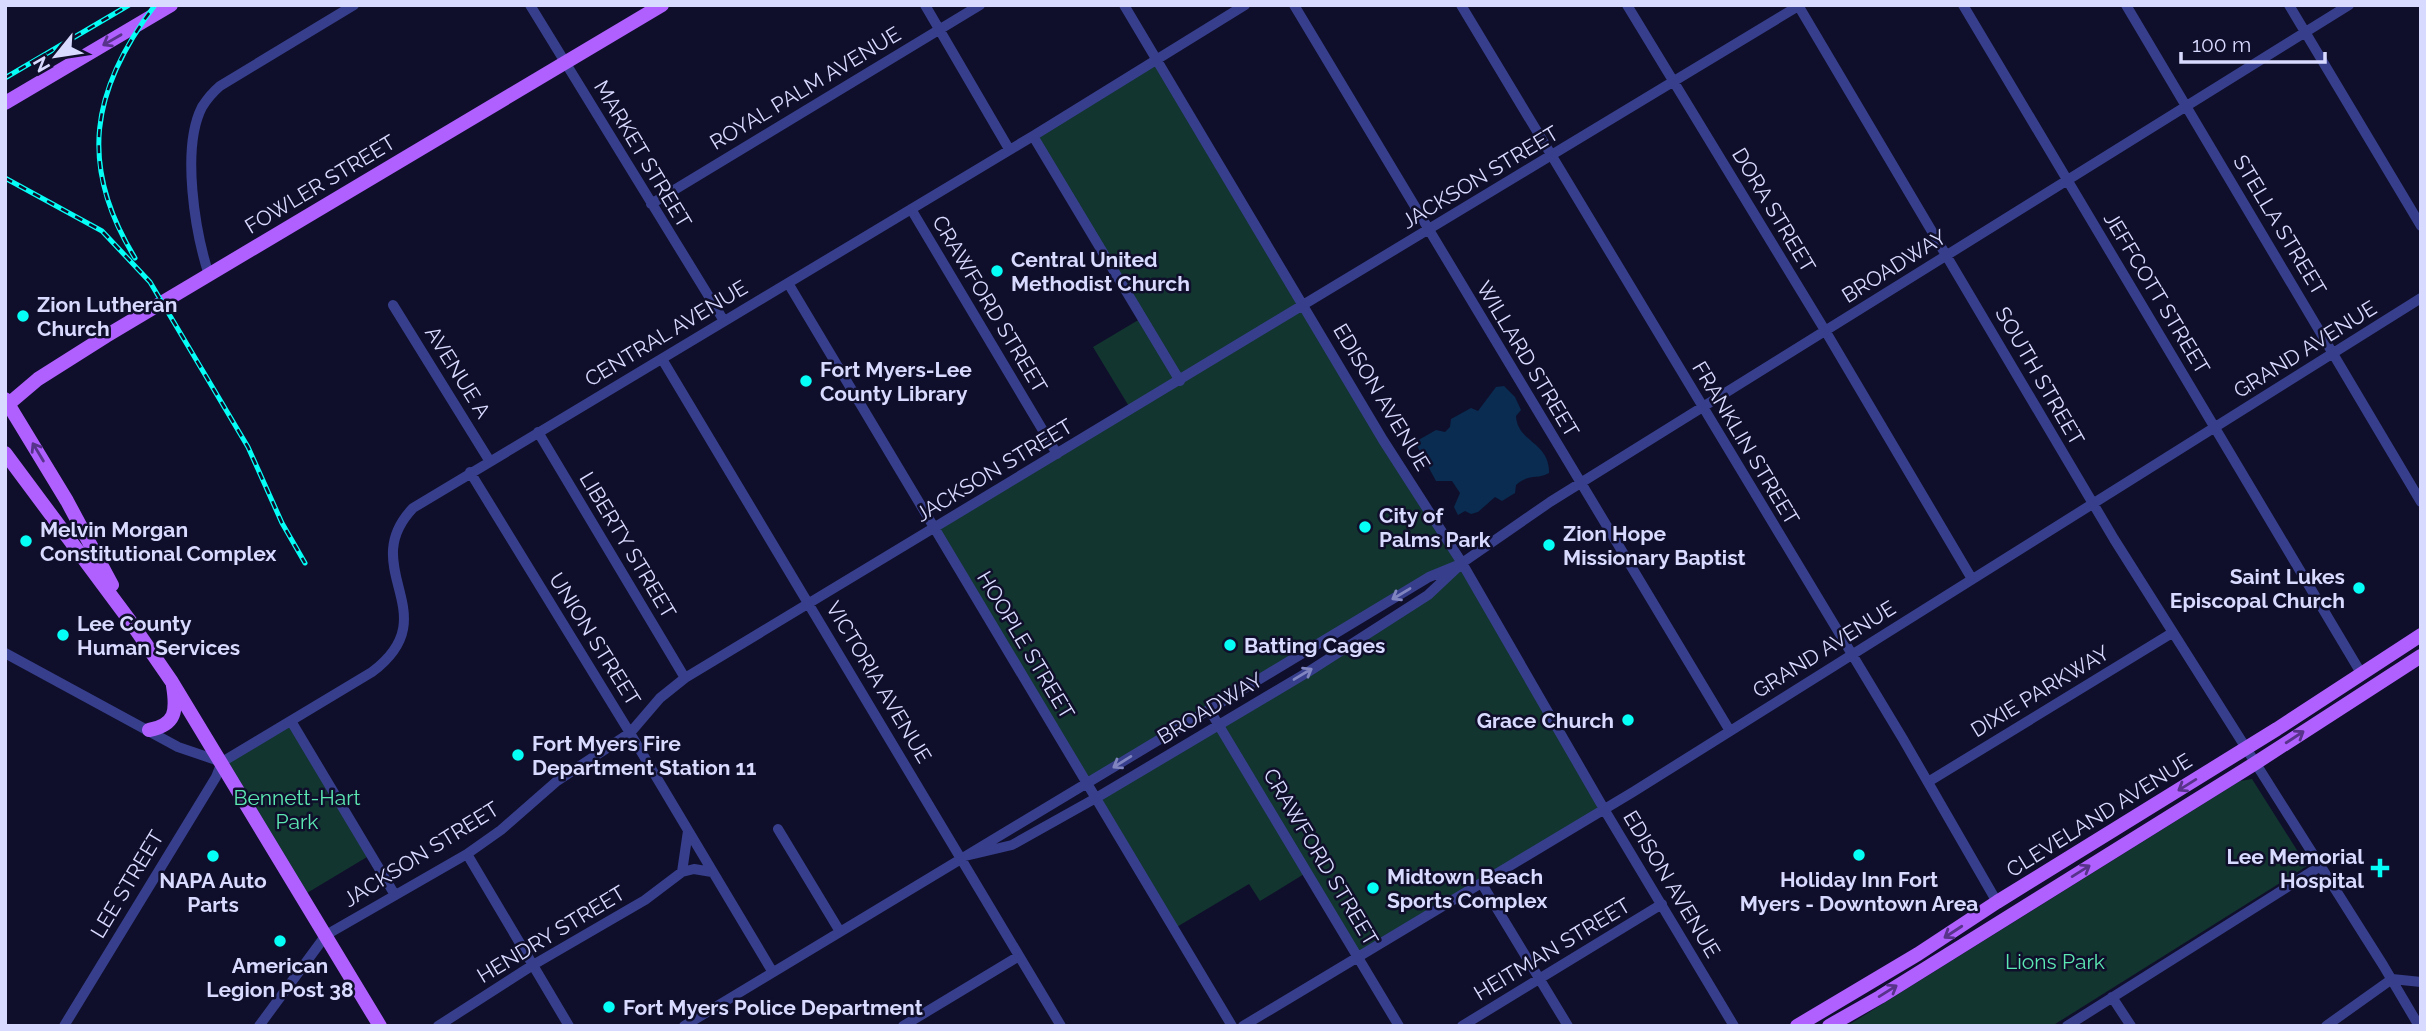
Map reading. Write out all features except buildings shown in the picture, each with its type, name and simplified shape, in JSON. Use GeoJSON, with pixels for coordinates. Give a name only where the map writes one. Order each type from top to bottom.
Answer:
{"type":"FeatureCollection","features":[{"type":"Feature","properties":{"kind":"main road"},"geometry":{"type":"LineString","coordinates":[[5,103],[171,5]]}},
{"type":"Feature","properties":{"kind":"main road","name":"FOWLER STREET"},"geometry":{"type":"LineString","coordinates":[[6,403],[38,379],[209,275],[662,5]]}},
{"type":"Feature","properties":{"kind":"main road"},"geometry":{"type":"LineString","coordinates":[[6,403],[67,501],[130,621]]}},
{"type":"Feature","properties":{"kind":"main road"},"geometry":{"type":"LineString","coordinates":[[9,458],[26,472],[72,536],[80,540],[86,538]]}},
{"type":"Feature","properties":{"kind":"main road"},"geometry":{"type":"LineString","coordinates":[[9,458],[172,682],[380,1026]]}},
{"type":"Feature","properties":{"kind":"main road","name":"CLEVELAND AVENUE"},"geometry":{"type":"LineString","coordinates":[[1797,1026],[1918,954],[2421,635]]}},
{"type":"Feature","properties":{"kind":"main road","name":"CLEVELAND AVENUE"},"geometry":{"type":"LineString","coordinates":[[1829,1026],[2254,764],[2421,656]]}},
{"type":"Feature","properties":{"kind":"main road"},"geometry":{"type":"LineString","coordinates":[[149,730],[165,726],[173,716],[175,702],[172,682]]}},
{"type":"Feature","properties":{"kind":"main road"},"geometry":{"type":"LineString","coordinates":[[1984,932],[1997,902]]}},
{"type":"Feature","properties":{"kind":"street"},"geometry":{"type":"LineString","coordinates":[[209,275],[202,247],[193,176],[194,139],[203,106],[226,81],[354,5]]}},
{"type":"Feature","properties":{"kind":"street","name":"MARKET STREET"},"geometry":{"type":"LineString","coordinates":[[530,5],[724,321]]}},
{"type":"Feature","properties":{"kind":"street"},"geometry":{"type":"LineString","coordinates":[[925,5],[1009,149]]}},
{"type":"Feature","properties":{"kind":"street","name":"ROYAL PALM AVENUE"},"geometry":{"type":"LineString","coordinates":[[651,204],[980,5]]}},
{"type":"Feature","properties":{"kind":"street","name":"EDISON AVENUE"},"geometry":{"type":"LineString","coordinates":[[1124,5],[1383,440],[1462,563],[1604,809],[1734,1026]]}},
{"type":"Feature","properties":{"kind":"street","name":"CENTRAL AVENUE"},"geometry":{"type":"LineString","coordinates":[[222,762],[372,672],[397,646],[402,636],[405,613],[392,562],[392,551],[398,528],[413,508],[1033,136],[1245,5]]}},
{"type":"Feature","properties":{"kind":"street","name":"WILLARD STREET"},"geometry":{"type":"LineString","coordinates":[[1294,5],[1730,731]]}},
{"type":"Feature","properties":{"kind":"street","name":"FRANKLIN STREET"},"geometry":{"type":"LineString","coordinates":[[1461,5],[1928,782],[1997,902]]}},
{"type":"Feature","properties":{"kind":"street","name":"DORA STREET"},"geometry":{"type":"LineString","coordinates":[[1627,5],[1826,332],[1972,579]]}},
{"type":"Feature","properties":{"kind":"street","name":"JACKSON STREET"},"geometry":{"type":"LineString","coordinates":[[259,1026],[326,935],[501,831],[556,781],[631,733],[660,698],[685,678],[1429,231],[1799,5]]}},
{"type":"Feature","properties":{"kind":"street","name":"SOUTH STREET"},"geometry":{"type":"LineString","coordinates":[[1799,5],[2093,504],[2419,1026]]}},
{"type":"Feature","properties":{"kind":"street","name":"JEFFCOTT STREET"},"geometry":{"type":"LineString","coordinates":[[1963,5],[2361,673]]}},
{"type":"Feature","properties":{"kind":"street","name":"STELLA STREET"},"geometry":{"type":"LineString","coordinates":[[2126,5],[2421,502]]}},
{"type":"Feature","properties":{"kind":"street"},"geometry":{"type":"LineString","coordinates":[[2289,5],[2421,226]]}},
{"type":"Feature","properties":{"kind":"street","name":"BROADWAY"},"geometry":{"type":"LineString","coordinates":[[961,857],[1012,845],[1096,798],[1338,653],[1417,602],[1462,563],[1580,484],[2349,5]]}},
{"type":"Feature","properties":{"kind":"street"},"geometry":{"type":"LineString","coordinates":[[1033,136],[1180,381]]}},
{"type":"Feature","properties":{"kind":"street","name":"CRAWFORD STREET"},"geometry":{"type":"LineString","coordinates":[[911,209],[1057,454]]}},
{"type":"Feature","properties":{"kind":"street","name":"HOOPLE STREET"},"geometry":{"type":"LineString","coordinates":[[788,283],[1232,1026]]}},
{"type":"Feature","properties":{"kind":"street","name":"GRAND AVENUE"},"geometry":{"type":"LineString","coordinates":[[1243,1026],[1604,809],[2421,298]]}},
{"type":"Feature","properties":{"kind":"street","name":"AVENUE A"},"geometry":{"type":"LineString","coordinates":[[393,304],[489,460]]}},
{"type":"Feature","properties":{"kind":"street","name":"VICTORIA AVENUE"},"geometry":{"type":"LineString","coordinates":[[662,359],[1061,1026]]}},
{"type":"Feature","properties":{"kind":"street","name":"LIBERTY STREET"},"geometry":{"type":"LineString","coordinates":[[538,432],[685,678]]}},
{"type":"Feature","properties":{"kind":"street","name":"UNION STREET"},"geometry":{"type":"LineString","coordinates":[[470,472],[631,733],[772,971]]}},
{"type":"Feature","properties":{"kind":"street","name":"BROADWAY"},"geometry":{"type":"LineString","coordinates":[[684,1026],[839,930],[1429,577],[1462,563]]}},
{"type":"Feature","properties":{"kind":"street","name":"DIXIE PARKWAY"},"geometry":{"type":"LineString","coordinates":[[1928,782],[2172,633]]}},
{"type":"Feature","properties":{"kind":"street"},"geometry":{"type":"LineString","coordinates":[[5,653],[178,747],[222,762]]}},
{"type":"Feature","properties":{"kind":"street","name":"CRAWFORD STREET"},"geometry":{"type":"LineString","coordinates":[[1209,709],[1399,1026]]}},
{"type":"Feature","properties":{"kind":"street"},"geometry":{"type":"LineString","coordinates":[[291,721],[395,895]]}},
{"type":"Feature","properties":{"kind":"street","name":"LEE STREET"},"geometry":{"type":"LineString","coordinates":[[64,1026],[216,777],[222,762]]}},
{"type":"Feature","properties":{"kind":"street"},"geometry":{"type":"LineString","coordinates":[[778,829],[839,930]]}},
{"type":"Feature","properties":{"kind":"street"},"geometry":{"type":"LineString","coordinates":[[688,831],[682,872],[694,869],[712,872]]}},
{"type":"Feature","properties":{"kind":"street"},"geometry":{"type":"LineString","coordinates":[[467,853],[569,1026]]}},
{"type":"Feature","properties":{"kind":"street"},"geometry":{"type":"LineString","coordinates":[[2067,1026],[2319,867]]}},
{"type":"Feature","properties":{"kind":"street","name":"HENDRY STREET"},"geometry":{"type":"LineString","coordinates":[[438,1026],[533,965],[645,900],[682,872]]}},
{"type":"Feature","properties":{"kind":"street"},"geometry":{"type":"LineString","coordinates":[[1482,884],[1568,1026]]}},
{"type":"Feature","properties":{"kind":"street","name":"HEITMAN STREET"},"geometry":{"type":"LineString","coordinates":[[1462,1026],[1662,904]]}},
{"type":"Feature","properties":{"kind":"street"},"geometry":{"type":"LineString","coordinates":[[903,1026],[1019,956]]}},
{"type":"Feature","properties":{"kind":"street"},"geometry":{"type":"LineString","coordinates":[[2326,1026],[2392,979],[2421,982]]}},
{"type":"Feature","properties":{"kind":"street"},"geometry":{"type":"LineString","coordinates":[[2112,997],[2131,1026]]}},
{"type":"Feature","properties":{"kind":"green space"},"geometry":{"type":"Polygon","coordinates":[[[1156,62],[1301,306],[1181,378],[1036,137],[1156,62]]]}},
{"type":"Feature","properties":{"kind":"green space","name":"City of Palms Park"},"geometry":{"type":"Polygon","coordinates":[[[1303,309],[1458,562],[1088,780],[938,530],[1303,309]]]}},
{"type":"Feature","properties":{"kind":"green space"},"geometry":{"type":"Polygon","coordinates":[[[1140,319],[1177,380],[1130,408],[1093,347],[1140,319]]]}},
{"type":"Feature","properties":{"kind":"green space"},"geometry":{"type":"Polygon","coordinates":[[[1462,567],[1600,808],[1359,955],[1309,871],[1260,901],[1249,884],[1175,928],[1099,799],[1427,599],[1462,567]]]}},
{"type":"Feature","properties":{"kind":"green space","name":"Bennett-Hart Park"},"geometry":{"type":"Polygon","coordinates":[[[291,721],[372,854],[302,896],[222,762],[291,721]]]}},
{"type":"Feature","properties":{"kind":"green space","name":"Lions Park"},"geometry":{"type":"Polygon","coordinates":[[[2252,779],[2307,866],[2052,1026],[1847,1026],[2240,781],[2252,779]]]}},
{"type":"Feature","properties":{"kind":"water"},"geometry":{"type":"Polygon","coordinates":[[[1504,386],[1515,397],[1521,410],[1516,416],[1518,425],[1544,455],[1549,473],[1521,481],[1516,485],[1515,493],[1502,501],[1495,497],[1478,512],[1471,514],[1465,511],[1458,515],[1454,507],[1460,493],[1452,481],[1436,481],[1415,442],[1436,430],[1445,432],[1450,427],[1451,419],[1471,408],[1478,411],[1496,387],[1504,386]]]}},
{"type":"Feature","properties":{"kind":"railway"},"geometry":{"type":"LineString","coordinates":[[5,78],[129,5]]}},
{"type":"Feature","properties":{"kind":"railway"},"geometry":{"type":"LineString","coordinates":[[135,258],[117,224],[105,191],[99,159],[100,129],[106,98],[117,67],[133,36],[155,5]]}},
{"type":"Feature","properties":{"kind":"railway"},"geometry":{"type":"LineString","coordinates":[[5,178],[102,231],[150,282],[248,447],[282,523],[305,563]]}},
{"type":"Feature","properties":{"kind":"place","name":"Central United Methodist Church"},"geometry":{"type":"Point","coordinates":[997,271]}},
{"type":"Feature","properties":{"kind":"place","name":"Zion Lutheran Church"},"geometry":{"type":"Point","coordinates":[23,316]}},
{"type":"Feature","properties":{"kind":"place","name":"Fort Myers-Lee County Library"},"geometry":{"type":"Point","coordinates":[806,381]}},
{"type":"Feature","properties":{"kind":"place","name":"City of Palms Park"},"geometry":{"type":"Point","coordinates":[1365,527]}},
{"type":"Feature","properties":{"kind":"place","name":"Melvin Morgan Constitutional Complex"},"geometry":{"type":"Point","coordinates":[26,541]}},
{"type":"Feature","properties":{"kind":"place","name":"Zion Hope Missionary Baptist"},"geometry":{"type":"Point","coordinates":[1549,545]}},
{"type":"Feature","properties":{"kind":"place","name":"Saint Lukes Episcopal Church"},"geometry":{"type":"Point","coordinates":[2359,588]}},
{"type":"Feature","properties":{"kind":"place","name":"Lee County Human Services"},"geometry":{"type":"Point","coordinates":[63,635]}},
{"type":"Feature","properties":{"kind":"place","name":"Batting Cages"},"geometry":{"type":"Point","coordinates":[1230,645]}},
{"type":"Feature","properties":{"kind":"place","name":"Grace Church"},"geometry":{"type":"Point","coordinates":[1628,720]}},
{"type":"Feature","properties":{"kind":"place","name":"Fort Myers Fire Department Station 11"},"geometry":{"type":"Point","coordinates":[518,755]}},
{"type":"Feature","properties":{"kind":"place","name":"Holiday Inn Fort Myers - Downtown Area"},"geometry":{"type":"Point","coordinates":[1859,855]}},
{"type":"Feature","properties":{"kind":"place","name":"NAPA Auto Parts"},"geometry":{"type":"Point","coordinates":[213,856]}},
{"type":"Feature","properties":{"kind":"place","name":"Lee Memorial Hospital"},"geometry":{"type":"Point","coordinates":[2380,868]}},
{"type":"Feature","properties":{"kind":"place","name":"Midtown Beach Sports Complex"},"geometry":{"type":"Point","coordinates":[1373,888]}},
{"type":"Feature","properties":{"kind":"place","name":"American Legion Post 38"},"geometry":{"type":"Point","coordinates":[280,941]}},
{"type":"Feature","properties":{"kind":"place","name":"Fort Myers Police Department"},"geometry":{"type":"Point","coordinates":[609,1007]}}]}
